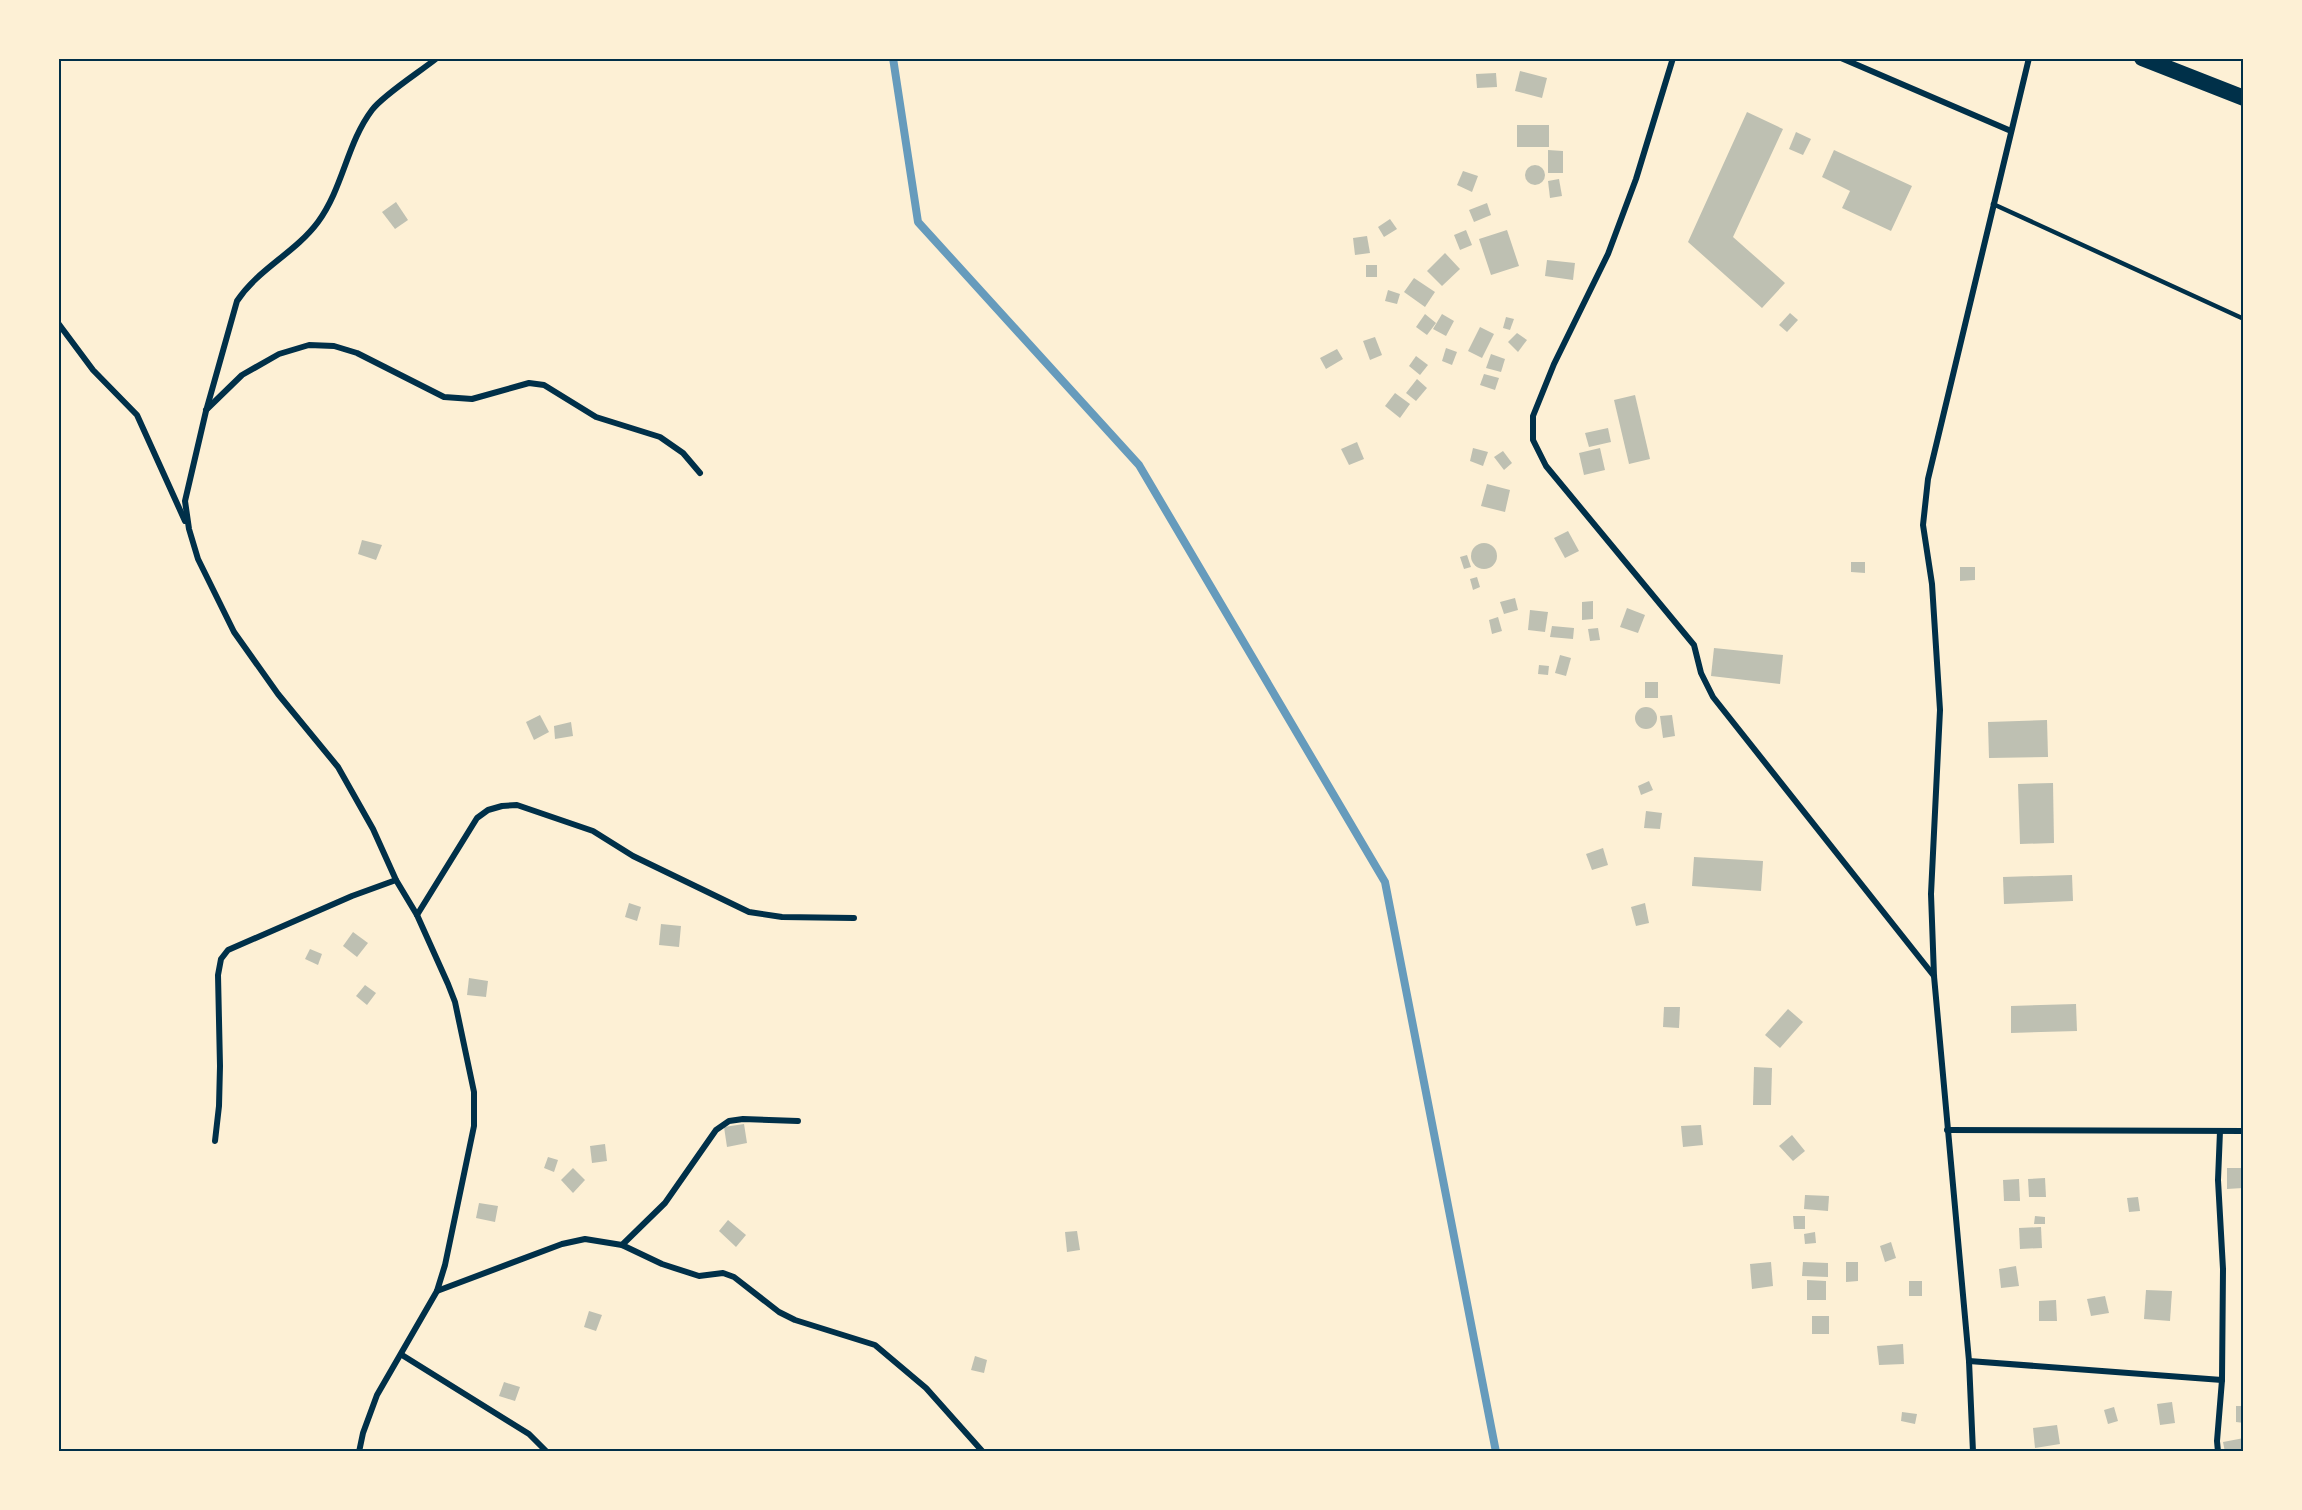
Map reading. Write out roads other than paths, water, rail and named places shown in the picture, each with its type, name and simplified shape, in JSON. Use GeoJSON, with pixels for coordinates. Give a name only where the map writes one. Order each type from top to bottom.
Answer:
{"type":"FeatureCollection","features":[{"type":"Feature","properties":{"kind":"highway"},"geometry":{"type":"LineString","coordinates":[[2142,58],[2244,98]]}},
{"type":"Feature","properties":{"kind":"street"},"geometry":{"type":"LineString","coordinates":[[189,529],[185,501],[206,411],[237,301],[247,286],[303,238],[319,221],[361,127],[373,108],[437,58]]}},
{"type":"Feature","properties":{"kind":"street"},"geometry":{"type":"LineString","coordinates":[[1673,58],[1636,179],[1608,254],[1554,364],[1533,416],[1533,440],[1546,466],[1694,645],[1701,674],[1713,697],[1934,976]]}},
{"type":"Feature","properties":{"kind":"street"},"geometry":{"type":"LineString","coordinates":[[1841,58],[2011,131]]}},
{"type":"Feature","properties":{"kind":"street"},"geometry":{"type":"LineString","coordinates":[[1973,1452],[1969,1361],[1934,976],[1931,894],[1940,710],[1932,584],[1923,525],[1928,479],[2029,58]]}},
{"type":"Feature","properties":{"kind":"street"},"geometry":{"type":"LineString","coordinates":[[58,323],[93,370],[137,415],[189,529],[198,559],[234,632],[278,694],[338,766],[373,829],[396,880],[417,915],[455,1002],[474,1092],[474,1126],[447,1254],[437,1292],[377,1395],[363,1433],[359,1452]]}},
{"type":"Feature","properties":{"kind":"street"},"geometry":{"type":"LineString","coordinates":[[206,411],[242,375],[279,354],[309,345],[334,346],[357,353],[444,397],[472,399],[529,383],[544,385],[596,417],[660,437],[682,453],[700,473]]}},
{"type":"Feature","properties":{"kind":"street"},"geometry":{"type":"LineString","coordinates":[[417,915],[477,818],[488,810],[517,805],[593,831],[633,856],[749,912],[782,918],[854,918]]}},
{"type":"Feature","properties":{"kind":"street"},"geometry":{"type":"LineString","coordinates":[[215,1141],[219,1106],[218,975],[221,959],[228,950],[352,896],[396,880]]}},
{"type":"Feature","properties":{"kind":"street"},"geometry":{"type":"LineString","coordinates":[[622,1245],[665,1203],[716,1130],[729,1121],[743,1119],[798,1121]]}},
{"type":"Feature","properties":{"kind":"street"},"geometry":{"type":"LineString","coordinates":[[1947,1130],[2244,1131]]}},
{"type":"Feature","properties":{"kind":"street"},"geometry":{"type":"LineString","coordinates":[[2218,1452],[2222,1380],[2223,1269],[2218,1180],[2220,1131]]}},
{"type":"Feature","properties":{"kind":"street"},"geometry":{"type":"LineString","coordinates":[[437,1292],[562,1244],[585,1239],[622,1245],[662,1264],[699,1276],[723,1273],[734,1277],[779,1312],[795,1320],[875,1345],[926,1388],[983,1452]]}},
{"type":"Feature","properties":{"kind":"street"},"geometry":{"type":"LineString","coordinates":[[402,1355],[529,1434],[547,1452]]}},
{"type":"Feature","properties":{"kind":"street"},"geometry":{"type":"LineString","coordinates":[[1969,1361],[2222,1380]]}},
{"type":"Feature","properties":{"kind":"lane"},"geometry":{"type":"LineString","coordinates":[[1993,204],[2244,319]]}},
{"type":"Feature","properties":{"kind":"waterway"},"geometry":{"type":"LineString","coordinates":[[893,58],[918,222],[1139,465],[1385,882],[1496,1452]]}}]}
